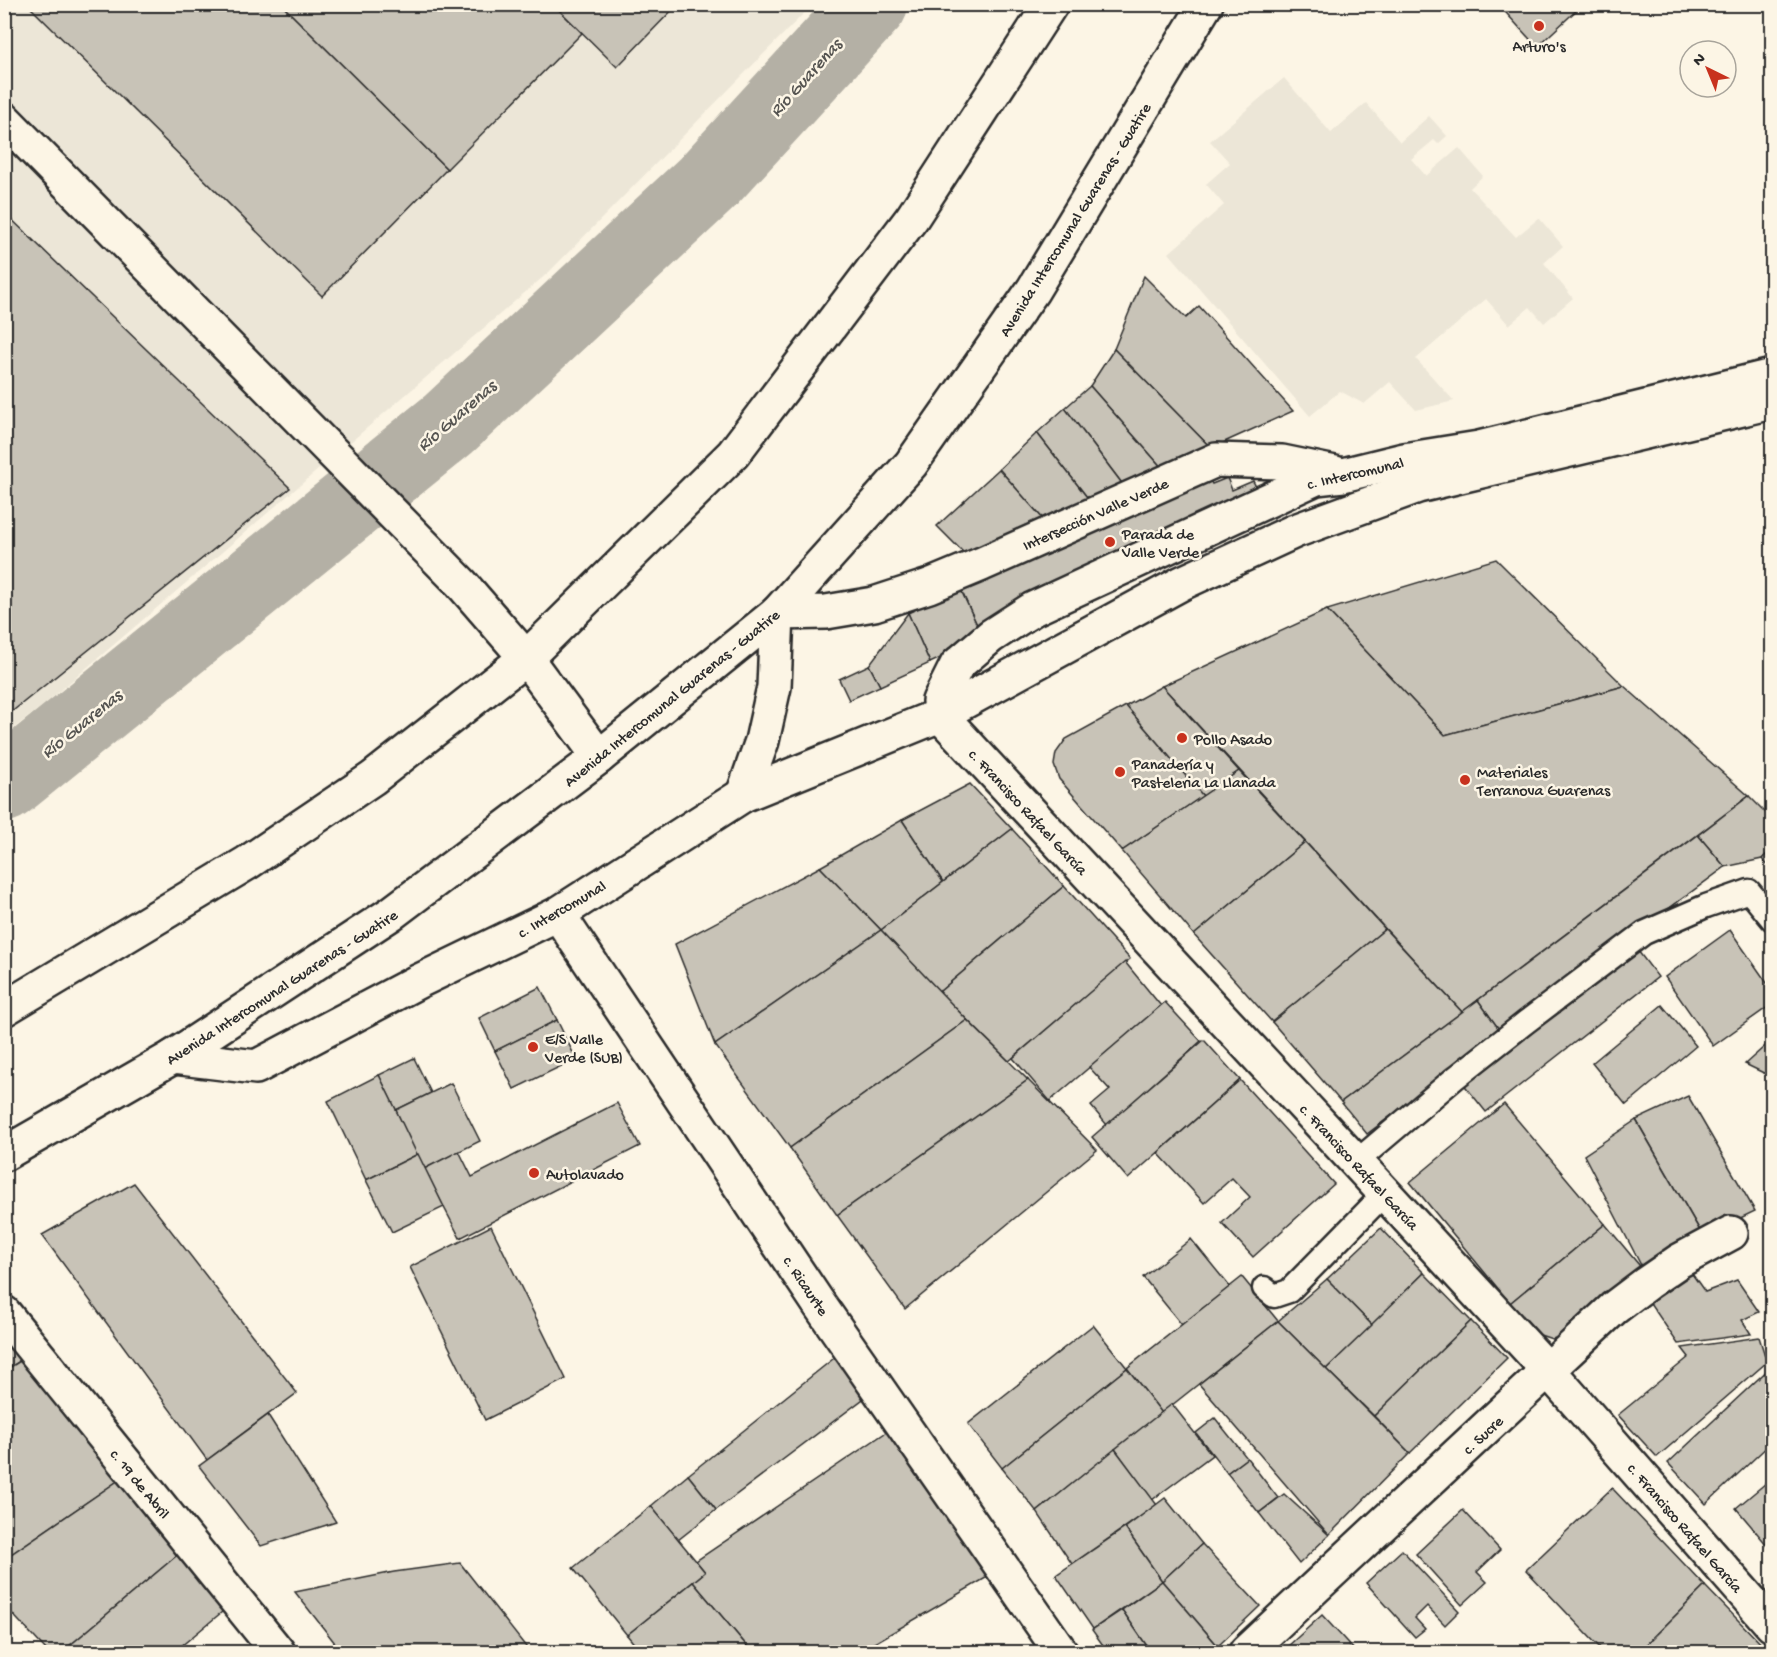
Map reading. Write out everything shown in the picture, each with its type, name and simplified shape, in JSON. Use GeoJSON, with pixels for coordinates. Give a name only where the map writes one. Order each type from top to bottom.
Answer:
{"type":"FeatureCollection","features":[{"type":"Feature","properties":{"kind":"street"},"geometry":{"type":"LineString","coordinates":[[4,1009],[247,863],[373,778],[526,658],[733,454],[912,218],[1051,4]]}},
{"type":"Feature","properties":{"kind":"street","name":"Avenida Intercomunal Guarenas - Guatire"},"geometry":{"type":"LineString","coordinates":[[4,1154],[173,1057],[392,914],[599,757],[777,613],[911,464],[1033,290],[1206,4]]}},
{"type":"Feature","properties":{"kind":"street"},"geometry":{"type":"LineString","coordinates":[[4,119],[461,583],[526,658],[599,757]]}},
{"type":"Feature","properties":{"kind":"street","name":"c. Intercomunal"},"geometry":{"type":"LineString","coordinates":[[940,715],[939,700],[957,665],[991,636],[1033,609],[1316,478],[1343,475],[1404,460],[1479,448],[1773,376]]}},
{"type":"Feature","properties":{"kind":"street","name":"c. Intercomunal"},"geometry":{"type":"LineString","coordinates":[[173,1057],[256,1067],[417,982],[558,914],[743,795],[940,715],[1182,583],[1295,531],[1418,486],[1773,402]]}},
{"type":"Feature","properties":{"kind":"street","name":"Intersección Valle Verde"},"geometry":{"type":"LineString","coordinates":[[777,613],[826,612],[874,604],[929,586],[1216,460],[1282,462],[1373,483],[1418,486]]}},
{"type":"Feature","properties":{"kind":"street"},"geometry":{"type":"LineString","coordinates":[[743,795],[762,741],[774,687],[777,613]]}},
{"type":"Feature","properties":{"kind":"street","name":"c. Francisco Rafael García"},"geometry":{"type":"LineString","coordinates":[[940,715],[1549,1371],[1773,1625]]}},
{"type":"Feature","properties":{"kind":"street","name":"c. Ricaurte"},"geometry":{"type":"LineString","coordinates":[[558,914],[826,1314],[1061,1653]]}},
{"type":"Feature","properties":{"kind":"street","name":"c. Sucre"},"geometry":{"type":"LineString","coordinates":[[1246,1653],[1614,1308],[1678,1261],[1731,1233]]}},
{"type":"Feature","properties":{"kind":"street","name":"c. 19 de Abril"},"geometry":{"type":"LineString","coordinates":[[4,1313],[278,1653]]}},
{"type":"Feature","properties":{"kind":"lane"},"geometry":{"type":"LineString","coordinates":[[1356,1162],[1455,1078],[1644,933],[1706,906],[1749,891],[1773,919]]}},
{"type":"Feature","properties":{"kind":"lane"},"geometry":{"type":"LineString","coordinates":[[1264,1288],[1274,1296],[1289,1291],[1385,1193]]}},
{"type":"Feature","properties":{"kind":"shaded area"},"geometry":{"type":"Polygon","coordinates":[[[5,5],[812,5],[549,272],[41,707],[5,735],[5,5]]]}},
{"type":"Feature","properties":{"kind":"shaded area"},"geometry":{"type":"Polygon","coordinates":[[[1284,78],[1331,133],[1366,103],[1400,142],[1429,116],[1447,136],[1438,144],[1434,140],[1411,159],[1426,176],[1459,148],[1483,176],[1470,188],[1516,237],[1539,218],[1563,246],[1544,263],[1573,298],[1544,323],[1530,307],[1509,325],[1486,299],[1416,359],[1454,401],[1416,410],[1390,382],[1364,404],[1340,391],[1310,416],[1169,253],[1224,205],[1206,184],[1230,163],[1210,141],[1284,78]]]}},
{"type":"Feature","properties":{"kind":"building"},"geometry":{"type":"Polygon","coordinates":[[[27,4],[281,4],[447,169],[322,296],[27,4]]]}},
{"type":"Feature","properties":{"kind":"building"},"geometry":{"type":"Polygon","coordinates":[[[281,4],[553,4],[582,33],[447,169],[281,4]]]}},
{"type":"Feature","properties":{"kind":"building"},"geometry":{"type":"Polygon","coordinates":[[[553,4],[678,4],[617,67],[553,4]]]}},
{"type":"Feature","properties":{"kind":"building","name":"Arturo's"},"geometry":{"type":"Polygon","coordinates":[[[1498,4],[1583,4],[1537,47],[1498,4]]]}},
{"type":"Feature","properties":{"kind":"building"},"geometry":{"type":"Polygon","coordinates":[[[4,212],[290,488],[4,718],[4,212]]]}},
{"type":"Feature","properties":{"kind":"building"},"geometry":{"type":"Polygon","coordinates":[[[1144,276],[1186,318],[1199,306],[1293,411],[1211,448],[1114,349],[1144,276]]]}},
{"type":"Feature","properties":{"kind":"building"},"geometry":{"type":"Polygon","coordinates":[[[1114,349],[1211,448],[1163,469],[1090,386],[1114,349]]]}},
{"type":"Feature","properties":{"kind":"building"},"geometry":{"type":"Polygon","coordinates":[[[1090,386],[1163,469],[1124,486],[1065,408],[1090,386]]]}},
{"type":"Feature","properties":{"kind":"building"},"geometry":{"type":"Polygon","coordinates":[[[1065,408],[1124,486],[1090,501],[1037,433],[1065,408]]]}},
{"type":"Feature","properties":{"kind":"building"},"geometry":{"type":"Polygon","coordinates":[[[1037,433],[1090,501],[1044,520],[999,469],[1037,433]]]}},
{"type":"Feature","properties":{"kind":"building"},"geometry":{"type":"Polygon","coordinates":[[[999,469],[1044,520],[966,555],[937,526],[999,469]]]}},
{"type":"Feature","properties":{"kind":"building","name":"Parada de Valle Verde"},"geometry":{"type":"Polygon","coordinates":[[[1208,476],[1212,484],[1227,478],[1232,490],[1253,481],[1261,497],[977,625],[960,588],[1208,476]]]}},
{"type":"Feature","properties":{"kind":"building"},"geometry":{"type":"Polygon","coordinates":[[[1496,559],[1624,686],[1445,735],[1327,610],[1496,559]]]}},
{"type":"Feature","properties":{"kind":"building"},"geometry":{"type":"Polygon","coordinates":[[[960,588],[977,625],[962,648],[930,663],[908,613],[960,588]]]}},
{"type":"Feature","properties":{"kind":"building"},"geometry":{"type":"Polygon","coordinates":[[[1327,610],[1445,735],[1624,686],[1749,796],[1462,1012],[1162,686],[1327,610]]]}},
{"type":"Feature","properties":{"kind":"building"},"geometry":{"type":"Polygon","coordinates":[[[908,613],[930,663],[880,686],[869,665],[908,613]]]}},
{"type":"Feature","properties":{"kind":"building"},"geometry":{"type":"Polygon","coordinates":[[[869,665],[880,686],[849,700],[839,679],[869,665]]]}},
{"type":"Feature","properties":{"kind":"building","name":"Pollo Asado"},"geometry":{"type":"Polygon","coordinates":[[[1162,686],[1239,771],[1203,796],[1126,706],[1162,686]]]}},
{"type":"Feature","properties":{"kind":"building","name":"Panadería y Pasteleria La Llanada"},"geometry":{"type":"Polygon","coordinates":[[[1126,706],[1203,796],[1122,851],[1059,779],[1054,765],[1056,753],[1066,739],[1126,706]]]}},
{"type":"Feature","properties":{"kind":"building"},"geometry":{"type":"Polygon","coordinates":[[[1239,771],[1305,842],[1194,935],[1122,851],[1239,771]]]}},
{"type":"Feature","properties":{"kind":"building"},"geometry":{"type":"Polygon","coordinates":[[[970,784],[1012,829],[943,882],[902,820],[970,784]]]}},
{"type":"Feature","properties":{"kind":"building"},"geometry":{"type":"Polygon","coordinates":[[[1749,796],[1772,819],[1772,849],[1762,859],[1725,867],[1698,835],[1749,796]]]}},
{"type":"Feature","properties":{"kind":"building"},"geometry":{"type":"Polygon","coordinates":[[[902,820],[943,882],[881,930],[820,867],[902,820]]]}},
{"type":"Feature","properties":{"kind":"building"},"geometry":{"type":"Polygon","coordinates":[[[1012,829],[1064,886],[939,992],[881,930],[1012,829]]]}},
{"type":"Feature","properties":{"kind":"building"},"geometry":{"type":"Polygon","coordinates":[[[1698,835],[1725,867],[1501,1032],[1478,1000],[1698,835]]]}},
{"type":"Feature","properties":{"kind":"building"},"geometry":{"type":"Polygon","coordinates":[[[1305,842],[1385,929],[1272,1022],[1194,935],[1305,842]]]}},
{"type":"Feature","properties":{"kind":"building"},"geometry":{"type":"Polygon","coordinates":[[[1772,849],[1772,870],[1762,859],[1772,849]]]}},
{"type":"Feature","properties":{"kind":"building"},"geometry":{"type":"Polygon","coordinates":[[[820,867],[881,930],[715,1045],[675,944],[820,867]]]}},
{"type":"Feature","properties":{"kind":"building"},"geometry":{"type":"Polygon","coordinates":[[[1064,886],[1130,959],[1009,1061],[939,992],[1064,886]]]}},
{"type":"Feature","properties":{"kind":"building"},"geometry":{"type":"Polygon","coordinates":[[[1385,929],[1462,1012],[1341,1102],[1272,1022],[1385,929]]]}},
{"type":"Feature","properties":{"kind":"building"},"geometry":{"type":"Polygon","coordinates":[[[881,930],[967,1020],[790,1148],[715,1045],[881,930]]]}},
{"type":"Feature","properties":{"kind":"building"},"geometry":{"type":"Polygon","coordinates":[[[1730,930],[1772,990],[1772,1004],[1713,1046],[1665,977],[1730,930]]]}},
{"type":"Feature","properties":{"kind":"building"},"geometry":{"type":"Polygon","coordinates":[[[1635,947],[1658,977],[1486,1112],[1462,1082],[1635,947]]]}},
{"type":"Feature","properties":{"kind":"building"},"geometry":{"type":"Polygon","coordinates":[[[1125,962],[1161,1006],[1050,1101],[1013,1058],[1125,962]]]}},
{"type":"Feature","properties":{"kind":"building"},"geometry":{"type":"Polygon","coordinates":[[[540,987],[557,1020],[495,1051],[479,1018],[540,987]]]}},
{"type":"Feature","properties":{"kind":"building"},"geometry":{"type":"Polygon","coordinates":[[[1478,1000],[1501,1032],[1367,1134],[1341,1102],[1478,1000]]]}},
{"type":"Feature","properties":{"kind":"building"},"geometry":{"type":"Polygon","coordinates":[[[1165,1002],[1201,1041],[1107,1125],[1091,1106],[1110,1090],[1089,1067],[1165,1002]]]}},
{"type":"Feature","properties":{"kind":"building"},"geometry":{"type":"Polygon","coordinates":[[[1662,1005],[1696,1046],[1626,1105],[1592,1063],[1662,1005]]]}},
{"type":"Feature","properties":{"kind":"building"},"geometry":{"type":"Polygon","coordinates":[[[557,1020],[576,1059],[514,1089],[495,1051],[557,1020]]]}},
{"type":"Feature","properties":{"kind":"building"},"geometry":{"type":"Polygon","coordinates":[[[967,1020],[1028,1080],[837,1215],[790,1148],[967,1020]]]}},
{"type":"Feature","properties":{"kind":"building"},"geometry":{"type":"Polygon","coordinates":[[[1204,1040],[1240,1080],[1128,1179],[1092,1137],[1204,1040]]]}},
{"type":"Feature","properties":{"kind":"building"},"geometry":{"type":"Polygon","coordinates":[[[1772,1040],[1772,1077],[1745,1064],[1772,1040]]]}},
{"type":"Feature","properties":{"kind":"building"},"geometry":{"type":"Polygon","coordinates":[[[414,1058],[431,1093],[396,1110],[379,1075],[414,1058]]]}},
{"type":"Feature","properties":{"kind":"building"},"geometry":{"type":"Polygon","coordinates":[[[379,1075],[418,1154],[366,1180],[328,1101],[379,1075]]]}},
{"type":"Feature","properties":{"kind":"building"},"geometry":{"type":"Polygon","coordinates":[[[1028,1080],[1097,1150],[905,1309],[837,1215],[1028,1080]]]}},
{"type":"Feature","properties":{"kind":"building"},"geometry":{"type":"Polygon","coordinates":[[[1240,1080],[1334,1184],[1253,1257],[1222,1223],[1250,1197],[1232,1178],[1204,1203],[1158,1153],[1240,1080]]]}},
{"type":"Feature","properties":{"kind":"building"},"geometry":{"type":"Polygon","coordinates":[[[451,1083],[480,1141],[424,1169],[396,1110],[451,1083]]]}},
{"type":"Feature","properties":{"kind":"building"},"geometry":{"type":"Polygon","coordinates":[[[1688,1096],[1755,1211],[1703,1236],[1636,1120],[1688,1096]]]}},
{"type":"Feature","properties":{"kind":"building","name":"Autolavado"},"geometry":{"type":"Polygon","coordinates":[[[617,1103],[640,1146],[460,1238],[424,1169],[459,1151],[472,1177],[617,1103]]]}},
{"type":"Feature","properties":{"kind":"building"},"geometry":{"type":"Polygon","coordinates":[[[1504,1104],[1605,1224],[1510,1303],[1410,1182],[1504,1104]]]}},
{"type":"Feature","properties":{"kind":"building"},"geometry":{"type":"Polygon","coordinates":[[[1636,1120],[1703,1236],[1644,1271],[1584,1155],[1636,1120]]]}},
{"type":"Feature","properties":{"kind":"building"},"geometry":{"type":"Polygon","coordinates":[[[418,1154],[444,1207],[392,1232],[366,1180],[418,1154]]]}},
{"type":"Feature","properties":{"kind":"building"},"geometry":{"type":"Polygon","coordinates":[[[134,1183],[297,1393],[207,1460],[42,1235],[134,1183]]]}},
{"type":"Feature","properties":{"kind":"building"},"geometry":{"type":"Polygon","coordinates":[[[1605,1224],[1644,1271],[1567,1335],[1552,1339],[1540,1335],[1510,1303],[1605,1224]]]}},
{"type":"Feature","properties":{"kind":"building"},"geometry":{"type":"Polygon","coordinates":[[[491,1226],[566,1379],[485,1420],[410,1267],[491,1226]]]}},
{"type":"Feature","properties":{"kind":"building"},"geometry":{"type":"Polygon","coordinates":[[[1381,1228],[1424,1273],[1372,1325],[1327,1279],[1381,1228]]]}},
{"type":"Feature","properties":{"kind":"building"},"geometry":{"type":"Polygon","coordinates":[[[1191,1239],[1230,1287],[1182,1325],[1143,1277],[1191,1239]]]}},
{"type":"Feature","properties":{"kind":"building"},"geometry":{"type":"Polygon","coordinates":[[[1690,1271],[1705,1292],[1737,1280],[1759,1312],[1742,1320],[1751,1334],[1678,1344],[1648,1300],[1690,1271]]]}},
{"type":"Feature","properties":{"kind":"building"},"geometry":{"type":"Polygon","coordinates":[[[1424,1273],[1471,1321],[1374,1416],[1326,1369],[1424,1273]]]}},
{"type":"Feature","properties":{"kind":"building"},"geometry":{"type":"Polygon","coordinates":[[[1242,1277],[1278,1321],[1162,1413],[1127,1368],[1242,1277]]]}},
{"type":"Feature","properties":{"kind":"building"},"geometry":{"type":"Polygon","coordinates":[[[1327,1279],[1372,1325],[1326,1369],[1278,1321],[1327,1279]]]}},
{"type":"Feature","properties":{"kind":"building"},"geometry":{"type":"Polygon","coordinates":[[[1278,1321],[1410,1453],[1329,1535],[1199,1384],[1278,1321]]]}},
{"type":"Feature","properties":{"kind":"building"},"geometry":{"type":"Polygon","coordinates":[[[1471,1321],[1507,1358],[1410,1453],[1374,1416],[1471,1321]]]}},
{"type":"Feature","properties":{"kind":"building"},"geometry":{"type":"Polygon","coordinates":[[[1093,1325],[1127,1368],[1002,1468],[968,1424],[1093,1325]]]}},
{"type":"Feature","properties":{"kind":"building"},"geometry":{"type":"Polygon","coordinates":[[[4,1332],[25,1358],[4,1371],[4,1332]]]}},
{"type":"Feature","properties":{"kind":"building"},"geometry":{"type":"Polygon","coordinates":[[[1759,1337],[1767,1362],[1657,1457],[1618,1415],[1689,1357],[1682,1348],[1759,1337]]]}},
{"type":"Feature","properties":{"kind":"building"},"geometry":{"type":"Polygon","coordinates":[[[843,1351],[875,1390],[716,1510],[688,1475],[843,1351]]]}},
{"type":"Feature","properties":{"kind":"building"},"geometry":{"type":"Polygon","coordinates":[[[25,1358],[122,1478],[4,1559],[4,1371],[25,1358]]]}},
{"type":"Feature","properties":{"kind":"building"},"geometry":{"type":"Polygon","coordinates":[[[1772,1366],[1772,1442],[1706,1504],[1668,1463],[1772,1366]]]}},
{"type":"Feature","properties":{"kind":"building"},"geometry":{"type":"Polygon","coordinates":[[[1127,1368],[1162,1413],[1037,1512],[1002,1468],[1127,1368]]]}},
{"type":"Feature","properties":{"kind":"building"},"geometry":{"type":"Polygon","coordinates":[[[1172,1404],[1212,1455],[1152,1500],[1115,1449],[1172,1404]]]}},
{"type":"Feature","properties":{"kind":"building"},"geometry":{"type":"Polygon","coordinates":[[[268,1415],[336,1522],[261,1546],[199,1466],[268,1415]]]}},
{"type":"Feature","properties":{"kind":"building"},"geometry":{"type":"Polygon","coordinates":[[[1215,1418],[1247,1458],[1227,1473],[1196,1433],[1215,1418]]]}},
{"type":"Feature","properties":{"kind":"building"},"geometry":{"type":"Polygon","coordinates":[[[891,1429],[991,1575],[859,1652],[752,1652],[693,1582],[705,1572],[696,1561],[891,1429]]]}},
{"type":"Feature","properties":{"kind":"building"},"geometry":{"type":"Polygon","coordinates":[[[1115,1449],[1157,1505],[1072,1564],[1037,1512],[1115,1449]]]}},
{"type":"Feature","properties":{"kind":"building"},"geometry":{"type":"Polygon","coordinates":[[[1247,1458],[1278,1498],[1259,1513],[1227,1473],[1247,1458]]]}},
{"type":"Feature","properties":{"kind":"building"},"geometry":{"type":"Polygon","coordinates":[[[688,1475],[716,1510],[678,1540],[651,1506],[688,1475]]]}},
{"type":"Feature","properties":{"kind":"building"},"geometry":{"type":"Polygon","coordinates":[[[122,1478],[181,1552],[62,1652],[48,1652],[4,1605],[4,1559],[122,1478]]]}},
{"type":"Feature","properties":{"kind":"building"},"geometry":{"type":"Polygon","coordinates":[[[1772,1478],[1772,1551],[1736,1508],[1772,1478]]]}},
{"type":"Feature","properties":{"kind":"building"},"geometry":{"type":"Polygon","coordinates":[[[1612,1488],[1705,1586],[1639,1652],[1604,1652],[1526,1570],[1612,1488]]]}},
{"type":"Feature","properties":{"kind":"building"},"geometry":{"type":"Polygon","coordinates":[[[1284,1494],[1329,1535],[1299,1564],[1259,1513],[1284,1494]]]}},
{"type":"Feature","properties":{"kind":"building"},"geometry":{"type":"Polygon","coordinates":[[[1165,1498],[1202,1544],[1162,1581],[1125,1528],[1165,1498]]]}},
{"type":"Feature","properties":{"kind":"building"},"geometry":{"type":"Polygon","coordinates":[[[651,1506],[705,1572],[627,1635],[573,1568],[651,1506]]]}},
{"type":"Feature","properties":{"kind":"building"},"geometry":{"type":"Polygon","coordinates":[[[1463,1510],[1500,1550],[1477,1572],[1487,1582],[1462,1605],[1416,1554],[1463,1510]]]}},
{"type":"Feature","properties":{"kind":"building"},"geometry":{"type":"Polygon","coordinates":[[[1125,1528],[1162,1581],[1093,1629],[1056,1575],[1125,1528]]]}},
{"type":"Feature","properties":{"kind":"building"},"geometry":{"type":"Polygon","coordinates":[[[1202,1544],[1260,1606],[1218,1646],[1162,1581],[1202,1544]]]}},
{"type":"Feature","properties":{"kind":"building"},"geometry":{"type":"Polygon","coordinates":[[[1402,1550],[1459,1611],[1445,1625],[1427,1606],[1415,1618],[1425,1629],[1415,1637],[1366,1583],[1402,1550]]]}},
{"type":"Feature","properties":{"kind":"building"},"geometry":{"type":"Polygon","coordinates":[[[181,1552],[228,1607],[174,1652],[62,1652],[181,1552]]]}},
{"type":"Feature","properties":{"kind":"building"},"geometry":{"type":"Polygon","coordinates":[[[460,1563],[530,1652],[342,1652],[295,1592],[394,1572],[460,1563]]]}},
{"type":"Feature","properties":{"kind":"building"},"geometry":{"type":"Polygon","coordinates":[[[1162,1581],[1218,1646],[1211,1652],[1151,1652],[1122,1610],[1162,1581]]]}},
{"type":"Feature","properties":{"kind":"building"},"geometry":{"type":"Polygon","coordinates":[[[693,1582],[752,1652],[641,1652],[627,1635],[693,1582]]]}},
{"type":"Feature","properties":{"kind":"building"},"geometry":{"type":"Polygon","coordinates":[[[1705,1586],[1769,1652],[1639,1652],[1705,1586]]]}},
{"type":"Feature","properties":{"kind":"building"},"geometry":{"type":"Polygon","coordinates":[[[1122,1610],[1151,1652],[1108,1652],[1092,1630],[1122,1610]]]}},
{"type":"Feature","properties":{"kind":"building"},"geometry":{"type":"Polygon","coordinates":[[[1322,1615],[1356,1652],[1290,1652],[1286,1648],[1322,1615]]]}},
{"type":"Feature","properties":{"kind":"waterway","name":"Río Guarenas"},"geometry":{"type":"LineString","coordinates":[[4,785],[449,424],[706,184],[871,4]]}},
{"type":"Feature","properties":{"kind":"place","name":"Arturo's"},"geometry":{"type":"Point","coordinates":[1539,26]}},
{"type":"Feature","properties":{"kind":"place","name":"Parada de Valle Verde"},"geometry":{"type":"Point","coordinates":[1110,542]}},
{"type":"Feature","properties":{"kind":"place","name":"Pollo Asado"},"geometry":{"type":"Point","coordinates":[1182,738]}},
{"type":"Feature","properties":{"kind":"place","name":"Panadería y Pasteleria La Llanada"},"geometry":{"type":"Point","coordinates":[1120,772]}},
{"type":"Feature","properties":{"kind":"place","name":"Materiales Terranova Guarenas"},"geometry":{"type":"Point","coordinates":[1465,780]}},
{"type":"Feature","properties":{"kind":"place","name":"E/S Valle Verde (SUB)"},"geometry":{"type":"Point","coordinates":[533,1047]}},
{"type":"Feature","properties":{"kind":"place","name":"Autolavado"},"geometry":{"type":"Point","coordinates":[534,1173]}}]}
